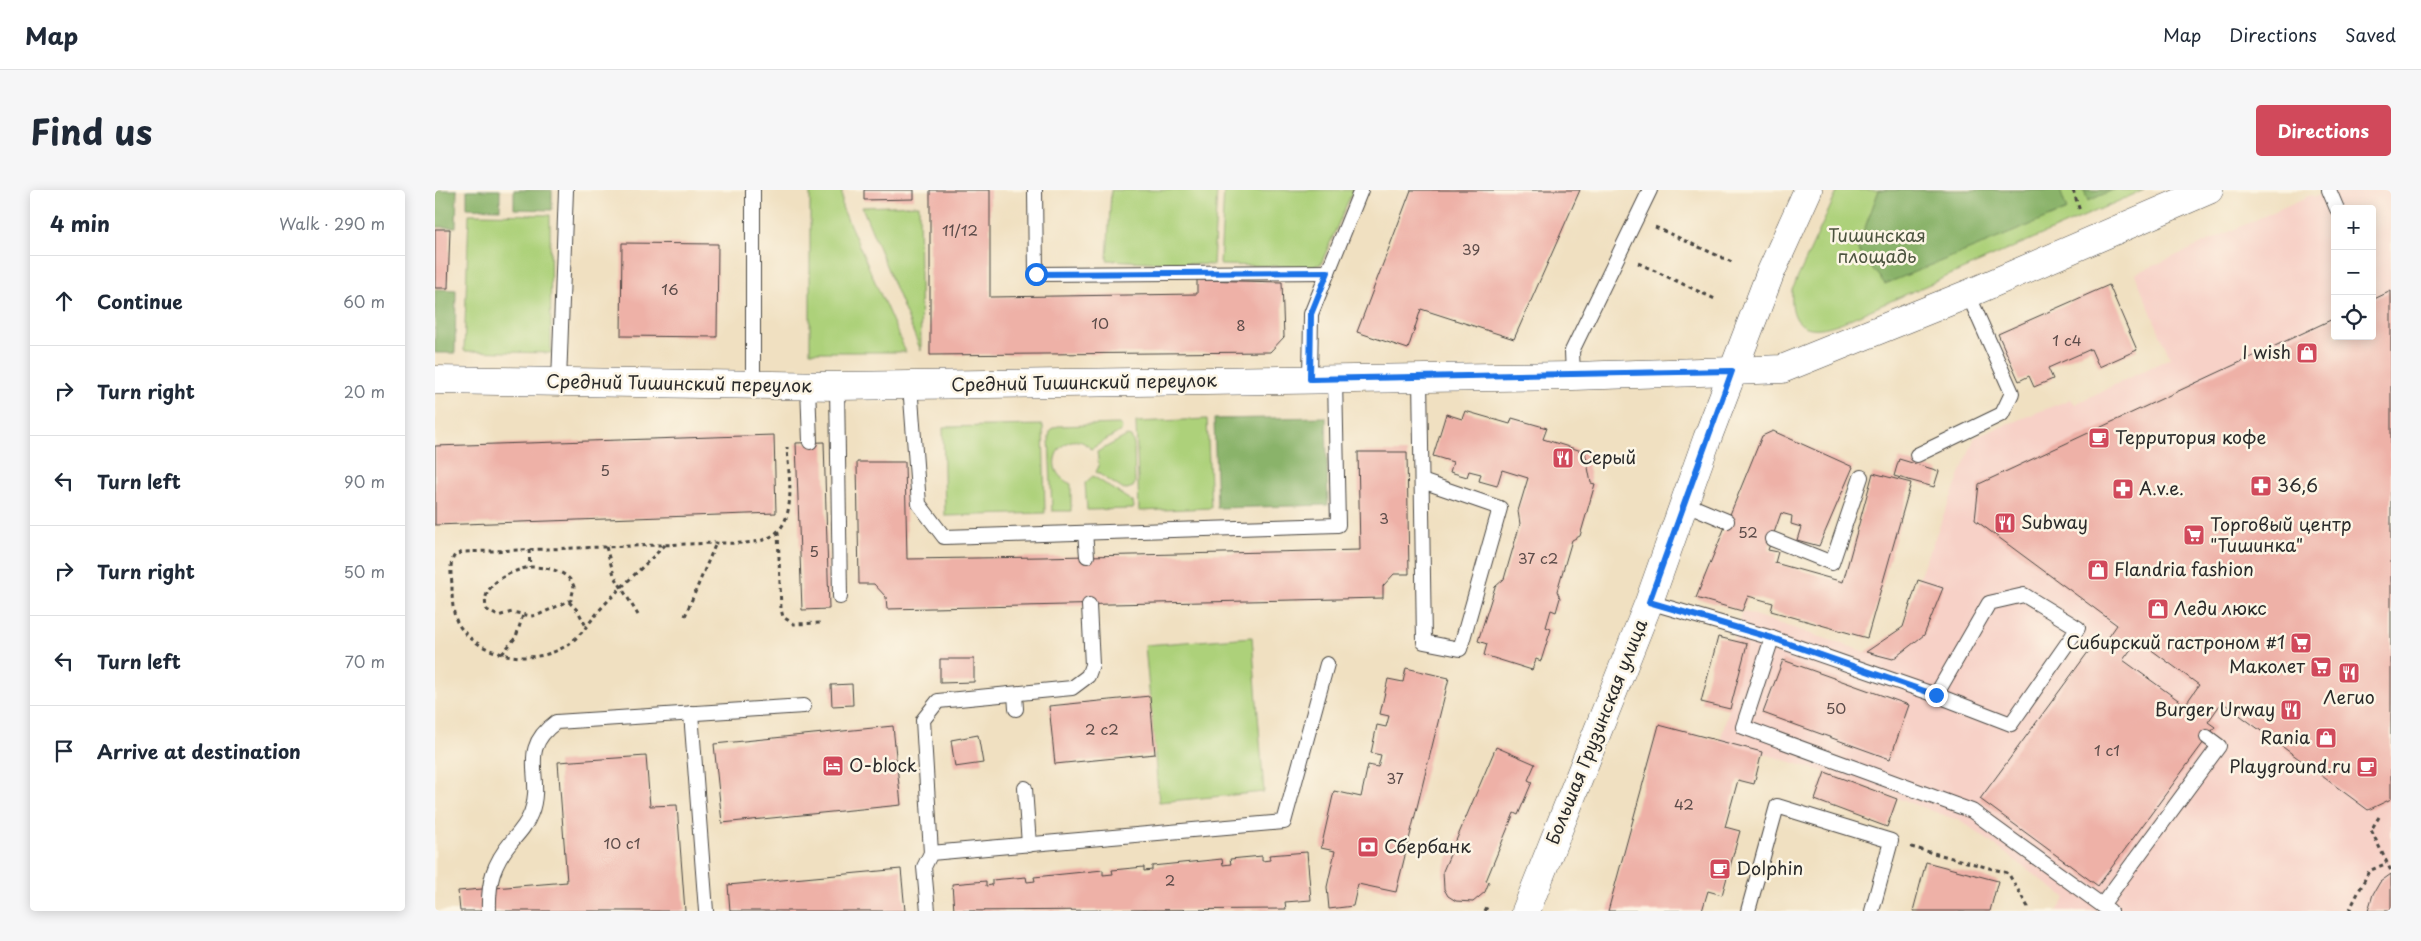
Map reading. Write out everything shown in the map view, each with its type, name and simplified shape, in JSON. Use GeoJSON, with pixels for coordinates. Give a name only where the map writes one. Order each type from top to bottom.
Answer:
{"type":"FeatureCollection","features":[{"type":"Feature","properties":{"kind":"street","name":"Большая Грузинская улица"},"geometry":{"type":"LineString","coordinates":[[1526,911],[1649,602],[1732,371],[1770,274],[1809,190]]}},
{"type":"Feature","properties":{"kind":"street"},"geometry":{"type":"LineString","coordinates":[[1732,371],[1782,369],[1969,294],[2209,190]]}},
{"type":"Feature","properties":{"kind":"street","name":"Средний Тишинский переулок"},"geometry":{"type":"LineString","coordinates":[[435,380],[837,386],[1573,376],[1732,371]]}},
{"type":"Feature","properties":{"kind":"lane"},"geometry":{"type":"LineString","coordinates":[[559,382],[566,190]]}},
{"type":"Feature","properties":{"kind":"lane"},"geometry":{"type":"LineString","coordinates":[[753,190],[753,385]]}},
{"type":"Feature","properties":{"kind":"lane"},"geometry":{"type":"LineString","coordinates":[[1035,190],[1036,274],[1328,272]]}},
{"type":"Feature","properties":{"kind":"lane"},"geometry":{"type":"LineString","coordinates":[[910,385],[919,504],[944,537],[1338,525],[1323,379],[1311,314],[1361,190]]}},
{"type":"Feature","properties":{"kind":"lane"},"geometry":{"type":"LineString","coordinates":[[1573,376],[1572,351],[1650,190]]}},
{"type":"Feature","properties":{"kind":"lane"},"geometry":{"type":"LineString","coordinates":[[2329,190],[2335,205]]}},
{"type":"Feature","properties":{"kind":"lane"},"geometry":{"type":"LineString","coordinates":[[1917,455],[2002,414],[2012,393],[1969,294]]}},
{"type":"Feature","properties":{"kind":"lane"},"geometry":{"type":"LineString","coordinates":[[1420,378],[1424,642],[1460,649],[1500,508],[1422,481]]}},
{"type":"Feature","properties":{"kind":"lane"},"geometry":{"type":"LineString","coordinates":[[808,386],[810,442]]}},
{"type":"Feature","properties":{"kind":"lane"},"geometry":{"type":"LineString","coordinates":[[837,386],[840,597]]}},
{"type":"Feature","properties":{"kind":"lane"},"geometry":{"type":"LineString","coordinates":[[1772,539],[1832,563],[1861,477]]}},
{"type":"Feature","properties":{"kind":"lane"},"geometry":{"type":"LineString","coordinates":[[1684,503],[1727,521]]}},
{"type":"Feature","properties":{"kind":"lane"},"geometry":{"type":"LineString","coordinates":[[1085,533],[1087,556]]}},
{"type":"Feature","properties":{"kind":"lane"},"geometry":{"type":"LineString","coordinates":[[1649,602],[1772,638],[1936,695],[2011,724],[2078,628],[2024,595],[1989,603],[1936,695]]}},
{"type":"Feature","properties":{"kind":"lane"},"geometry":{"type":"LineString","coordinates":[[928,911],[924,868],[931,853],[923,720],[938,701],[1072,688],[1088,676],[1092,665],[1089,605]]}},
{"type":"Feature","properties":{"kind":"lane"},"geometry":{"type":"LineString","coordinates":[[1772,638],[1743,727],[1972,811],[2106,908],[2219,746],[2207,737]]}},
{"type":"Feature","properties":{"kind":"lane"},"geometry":{"type":"LineString","coordinates":[[931,853],[1284,822],[1327,664]]}},
{"type":"Feature","properties":{"kind":"lane"},"geometry":{"type":"LineString","coordinates":[[1015,694],[1017,709]]}},
{"type":"Feature","properties":{"kind":"lane"},"geometry":{"type":"LineString","coordinates":[[489,911],[488,888],[492,873],[500,858],[524,828],[532,811],[535,797],[534,748],[546,729],[556,722],[803,706]]}},
{"type":"Feature","properties":{"kind":"lane"},"geometry":{"type":"LineString","coordinates":[[691,713],[707,911]]}},
{"type":"Feature","properties":{"kind":"lane"},"geometry":{"type":"LineString","coordinates":[[1025,788],[1029,845]]}},
{"type":"Feature","properties":{"kind":"lane"},"geometry":{"type":"LineString","coordinates":[[1748,911],[1777,806],[1891,841],[1872,911]]}},
{"type":"Feature","properties":{"kind":"path"},"geometry":{"type":"LineString","coordinates":[[2073,190],[2080,211]]}},
{"type":"Feature","properties":{"kind":"path"},"geometry":{"type":"LineString","coordinates":[[1637,218],[1734,263]]}},
{"type":"Feature","properties":{"kind":"path"},"geometry":{"type":"LineString","coordinates":[[1619,255],[1717,300]]}},
{"type":"Feature","properties":{"kind":"path"},"geometry":{"type":"LineString","coordinates":[[665,545],[597,613],[588,628],[573,641],[555,651],[539,655],[513,656],[502,654],[481,645],[466,634],[456,620],[452,601],[452,559],[463,552],[751,542],[769,538],[778,531],[786,518],[789,495]]}},
{"type":"Feature","properties":{"kind":"path"},"geometry":{"type":"LineString","coordinates":[[778,531],[783,617],[794,624],[820,623]]}},
{"type":"Feature","properties":{"kind":"path"},"geometry":{"type":"LineString","coordinates":[[685,616],[717,543]]}},
{"type":"Feature","properties":{"kind":"path"},"geometry":{"type":"LineString","coordinates":[[606,547],[621,588],[638,615]]}},
{"type":"Feature","properties":{"kind":"path"},"geometry":{"type":"LineString","coordinates":[[529,550],[530,567]]}},
{"type":"Feature","properties":{"kind":"path"},"geometry":{"type":"LineString","coordinates":[[530,567],[545,568],[568,577],[574,587],[569,602],[538,615],[523,615],[513,612],[502,616],[493,615],[487,610],[484,601],[485,594],[502,578],[518,570],[530,567]]}},
{"type":"Feature","properties":{"kind":"path"},"geometry":{"type":"LineString","coordinates":[[569,602],[578,611],[588,628]]}},
{"type":"Feature","properties":{"kind":"path"},"geometry":{"type":"LineString","coordinates":[[502,654],[516,637],[523,615]]}},
{"type":"Feature","properties":{"kind":"path"},"geometry":{"type":"LineString","coordinates":[[2379,817],[2371,830],[2391,871]]}},
{"type":"Feature","properties":{"kind":"path"},"geometry":{"type":"LineString","coordinates":[[1891,841],[2008,873],[2028,906],[2027,911]]}},
{"type":"Feature","properties":{"kind":"path"},"geometry":{"type":"LineString","coordinates":[[2349,911],[2369,871],[2387,863]]}},
{"type":"Feature","properties":{"kind":"path"},"geometry":{"type":"LineString","coordinates":[[1485,911],[1488,905]]}},
{"type":"Feature","properties":{"kind":"shaded area"},"geometry":{"type":"Polygon","coordinates":[[[2330,190],[2391,190],[2391,911],[2057,911],[2066,898],[1963,822],[1825,772],[1720,741],[1747,644],[1733,641],[1742,611],[1866,652],[1903,627],[1918,580],[1975,437],[2071,399],[2075,404],[2170,358],[2135,274],[2311,195],[2315,197],[2330,190]]]}},
{"type":"Feature","properties":{"kind":"green space"},"geometry":{"type":"Polygon","coordinates":[[[435,190],[457,190],[456,227],[435,227],[435,190]]]}},
{"type":"Feature","properties":{"kind":"green space"},"geometry":{"type":"Polygon","coordinates":[[[467,190],[500,190],[500,209],[467,208],[467,190]]]}},
{"type":"Feature","properties":{"kind":"green space"},"geometry":{"type":"Polygon","coordinates":[[[514,190],[552,190],[552,210],[514,209],[514,190]]]}},
{"type":"Feature","properties":{"kind":"green space"},"geometry":{"type":"Polygon","coordinates":[[[810,190],[842,190],[842,207],[906,352],[810,352],[810,190]]]}},
{"type":"Feature","properties":{"kind":"green space"},"geometry":{"type":"Polygon","coordinates":[[[1111,190],[1217,190],[1213,265],[1107,260],[1111,190]]]}},
{"type":"Feature","properties":{"kind":"green space"},"geometry":{"type":"Polygon","coordinates":[[[1224,190],[1353,190],[1321,264],[1310,267],[1220,265],[1224,190]]]}},
{"type":"Feature","properties":{"kind":"green space","name":"Тишинская площадь"},"geometry":{"type":"Polygon","coordinates":[[[1838,190],[2144,190],[1843,322],[1821,328],[1812,328],[1804,326],[1794,314],[1792,290],[1838,190]]]}},
{"type":"Feature","properties":{"kind":"green space"},"geometry":{"type":"Polygon","coordinates":[[[1879,190],[2060,190],[2067,210],[1885,284],[1857,249],[1879,190]]]}},
{"type":"Feature","properties":{"kind":"green space"},"geometry":{"type":"Polygon","coordinates":[[[2084,190],[2113,190],[2088,201],[2084,190]]]}},
{"type":"Feature","properties":{"kind":"green space"},"geometry":{"type":"Polygon","coordinates":[[[919,205],[921,351],[862,207],[919,205]]]}},
{"type":"Feature","properties":{"kind":"green space"},"geometry":{"type":"Polygon","coordinates":[[[469,214],[550,215],[551,353],[464,351],[469,214]]]}},
{"type":"Feature","properties":{"kind":"green space"},"geometry":{"type":"Polygon","coordinates":[[[435,289],[456,290],[455,353],[435,353],[435,289]]]}},
{"type":"Feature","properties":{"kind":"green space"},"geometry":{"type":"Polygon","coordinates":[[[1326,417],[1328,505],[1217,508],[1214,419],[1326,417]]]}},
{"type":"Feature","properties":{"kind":"green space"},"geometry":{"type":"Polygon","coordinates":[[[1207,419],[1211,508],[1139,511],[1136,422],[1207,419]]]}},
{"type":"Feature","properties":{"kind":"green space"},"geometry":{"type":"Polygon","coordinates":[[[1119,424],[1122,427],[1121,431],[1091,449],[1082,442],[1073,441],[1065,444],[1059,450],[1055,459],[1055,468],[1060,477],[1071,484],[1071,511],[1052,511],[1049,436],[1051,429],[1058,426],[1119,424]]]}},
{"type":"Feature","properties":{"kind":"green space"},"geometry":{"type":"Polygon","coordinates":[[[1043,425],[1045,513],[945,516],[943,427],[1043,425]]]}},
{"type":"Feature","properties":{"kind":"green space"},"geometry":{"type":"Polygon","coordinates":[[[1127,436],[1131,437],[1134,444],[1135,483],[1133,487],[1124,490],[1096,472],[1099,466],[1097,452],[1127,436]]]}},
{"type":"Feature","properties":{"kind":"green space"},"geometry":{"type":"Polygon","coordinates":[[[1093,476],[1133,502],[1133,509],[1087,510],[1085,483],[1093,476]]]}},
{"type":"Feature","properties":{"kind":"green space"},"geometry":{"type":"Polygon","coordinates":[[[1252,637],[1264,792],[1159,802],[1145,645],[1252,637]]]}},
{"type":"Feature","properties":{"kind":"building"},"geometry":{"type":"Polygon","coordinates":[[[864,190],[914,190],[914,199],[864,200],[864,190]]]}},
{"type":"Feature","properties":{"kind":"building"},"geometry":{"type":"Polygon","coordinates":[[[930,190],[990,190],[990,297],[1197,294],[1197,280],[1282,282],[1284,337],[1270,352],[930,355],[930,190]]]}},
{"type":"Feature","properties":{"kind":"building"},"geometry":{"type":"Polygon","coordinates":[[[1411,190],[1580,190],[1514,339],[1421,309],[1408,349],[1357,332],[1411,190]]]}},
{"type":"Feature","properties":{"kind":"building"},"geometry":{"type":"Polygon","coordinates":[[[435,229],[450,229],[448,288],[435,288],[435,229]]]}},
{"type":"Feature","properties":{"kind":"building"},"geometry":{"type":"Polygon","coordinates":[[[622,243],[718,244],[717,337],[621,336],[622,243]]]}},
{"type":"Feature","properties":{"kind":"building"},"geometry":{"type":"Polygon","coordinates":[[[2109,285],[2137,350],[2099,367],[2091,349],[2048,368],[2053,379],[2034,387],[2029,376],[2019,381],[1998,334],[2109,285]]]}},
{"type":"Feature","properties":{"kind":"building","name":"Торговый центр \"Тишинка\""},"geometry":{"type":"Polygon","coordinates":[[[2391,291],[2391,799],[2368,810],[2222,702],[2208,722],[2215,727],[2098,886],[1980,799],[2097,640],[2103,645],[2117,625],[1975,520],[1979,484],[2331,320],[2331,340],[2376,340],[2376,298],[2391,291]],[[2138,640],[2123,660],[2185,705],[2199,685],[2138,640]]]}},
{"type":"Feature","properties":{"kind":"building"},"geometry":{"type":"Polygon","coordinates":[[[1465,411],[1510,424],[1512,418],[1547,428],[1543,439],[1585,452],[1591,483],[1595,484],[1580,536],[1572,540],[1557,591],[1560,598],[1556,612],[1551,610],[1546,627],[1551,629],[1541,661],[1536,659],[1532,670],[1484,655],[1487,644],[1478,641],[1495,587],[1504,579],[1520,524],[1518,511],[1528,478],[1502,470],[1497,486],[1479,481],[1481,474],[1469,471],[1467,477],[1450,472],[1453,462],[1433,456],[1446,414],[1462,419],[1465,411]]]}},
{"type":"Feature","properties":{"kind":"building"},"geometry":{"type":"Polygon","coordinates":[[[1773,431],[1853,467],[1819,546],[1797,540],[1801,527],[1791,524],[1792,516],[1781,513],[1768,550],[1778,552],[1775,563],[1843,582],[1873,473],[1911,483],[1867,638],[1771,611],[1773,603],[1748,596],[1742,611],[1696,598],[1762,436],[1773,431]]]}},
{"type":"Feature","properties":{"kind":"building"},"geometry":{"type":"Polygon","coordinates":[[[774,435],[776,513],[435,525],[435,446],[774,435]]]}},
{"type":"Feature","properties":{"kind":"building"},"geometry":{"type":"Polygon","coordinates":[[[824,442],[829,609],[802,610],[796,443],[824,442]]]}},
{"type":"Feature","properties":{"kind":"building"},"geometry":{"type":"Polygon","coordinates":[[[1358,452],[1407,452],[1409,574],[1394,574],[1383,586],[1383,598],[887,609],[886,597],[874,584],[859,584],[857,462],[905,462],[907,559],[1042,557],[1360,550],[1358,452]]]}},
{"type":"Feature","properties":{"kind":"building"},"geometry":{"type":"Polygon","coordinates":[[[1899,459],[1939,471],[1934,487],[1894,476],[1899,459]]]}},
{"type":"Feature","properties":{"kind":"building"},"geometry":{"type":"Polygon","coordinates":[[[1918,580],[1943,588],[1924,635],[1893,659],[1866,652],[1903,627],[1918,580]]]}},
{"type":"Feature","properties":{"kind":"building"},"geometry":{"type":"Polygon","coordinates":[[[1718,637],[1747,644],[1730,709],[1701,702],[1718,637]]]}},
{"type":"Feature","properties":{"kind":"building"},"geometry":{"type":"Polygon","coordinates":[[[940,659],[974,659],[974,682],[940,683],[940,659]]]}},
{"type":"Feature","properties":{"kind":"building"},"geometry":{"type":"Polygon","coordinates":[[[1783,660],[1909,705],[1890,759],[1763,713],[1783,660]]]}},
{"type":"Feature","properties":{"kind":"building"},"geometry":{"type":"Polygon","coordinates":[[[1406,668],[1449,678],[1396,892],[1358,884],[1353,906],[1329,909],[1327,887],[1335,851],[1321,848],[1334,791],[1361,797],[1368,765],[1378,767],[1381,755],[1371,753],[1377,725],[1386,727],[1389,716],[1380,714],[1388,679],[1403,682],[1406,668]]]}},
{"type":"Feature","properties":{"kind":"building"},"geometry":{"type":"Polygon","coordinates":[[[852,684],[853,705],[832,706],[831,685],[852,684]]]}},
{"type":"Feature","properties":{"kind":"building"},"geometry":{"type":"Polygon","coordinates":[[[1150,696],[1155,754],[1055,764],[1049,706],[1150,696]]]}},
{"type":"Feature","properties":{"kind":"building"},"geometry":{"type":"Polygon","coordinates":[[[1659,725],[1762,752],[1754,784],[1738,780],[1725,827],[1740,831],[1722,895],[1708,891],[1702,911],[1608,911],[1659,725]]]}},
{"type":"Feature","properties":{"kind":"building"},"geometry":{"type":"Polygon","coordinates":[[[893,726],[901,805],[722,823],[714,744],[893,726]]]}},
{"type":"Feature","properties":{"kind":"building"},"geometry":{"type":"Polygon","coordinates":[[[978,735],[983,763],[955,767],[951,740],[978,735]]]}},
{"type":"Feature","properties":{"kind":"building"},"geometry":{"type":"Polygon","coordinates":[[[1496,747],[1535,764],[1528,780],[1532,782],[1518,815],[1514,813],[1486,881],[1489,882],[1485,892],[1473,902],[1456,901],[1448,896],[1444,889],[1443,871],[1496,747]]]}},
{"type":"Feature","properties":{"kind":"building"},"geometry":{"type":"Polygon","coordinates":[[[646,756],[650,806],[677,805],[685,911],[460,911],[458,891],[567,882],[558,762],[646,756]]]}},
{"type":"Feature","properties":{"kind":"building"},"geometry":{"type":"Polygon","coordinates":[[[1825,772],[1897,799],[1887,827],[1815,800],[1825,772]]]}},
{"type":"Feature","properties":{"kind":"building"},"geometry":{"type":"Polygon","coordinates":[[[1307,852],[1311,900],[1285,902],[1286,909],[954,911],[952,884],[986,881],[986,886],[992,885],[992,880],[1026,877],[1027,882],[1035,881],[1034,877],[1103,870],[1103,875],[1113,874],[1112,870],[1144,867],[1144,871],[1152,870],[1152,866],[1222,859],[1223,865],[1231,864],[1230,859],[1262,856],[1262,861],[1270,860],[1269,855],[1307,852]]]}},
{"type":"Feature","properties":{"kind":"building"},"geometry":{"type":"Polygon","coordinates":[[[1926,862],[1998,881],[1990,911],[1913,911],[1926,862]]]}},
{"type":"Feature","properties":{"kind":"building"},"geometry":{"type":"Polygon","coordinates":[[[901,869],[905,911],[730,911],[728,885],[901,869]]]}},
{"type":"Feature","properties":{"kind":"building"},"geometry":{"type":"Polygon","coordinates":[[[2391,874],[2391,911],[2368,911],[2373,894],[2380,882],[2391,874]]]}},
{"type":"Feature","properties":{"kind":"place","name":"I wish"},"geometry":{"type":"Point","coordinates":[2307,353]}},
{"type":"Feature","properties":{"kind":"place","name":"Территория кофе"},"geometry":{"type":"Point","coordinates":[2099,438]}},
{"type":"Feature","properties":{"kind":"place","name":"Серый"},"geometry":{"type":"Point","coordinates":[1563,458]}},
{"type":"Feature","properties":{"kind":"place","name":"36,6"},"geometry":{"type":"Point","coordinates":[2261,486]}},
{"type":"Feature","properties":{"kind":"place","name":"A.v.e."},"geometry":{"type":"Point","coordinates":[2123,489]}},
{"type":"Feature","properties":{"kind":"place","name":"Subway"},"geometry":{"type":"Point","coordinates":[2005,523]}},
{"type":"Feature","properties":{"kind":"place","name":"Торговый центр \"Тишинка\""},"geometry":{"type":"Point","coordinates":[2194,535]}},
{"type":"Feature","properties":{"kind":"place","name":"Flandria fashion"},"geometry":{"type":"Point","coordinates":[2098,570]}},
{"type":"Feature","properties":{"kind":"place","name":"Леди люкс"},"geometry":{"type":"Point","coordinates":[2158,609]}},
{"type":"Feature","properties":{"kind":"place","name":"Сибирский гастроном #1"},"geometry":{"type":"Point","coordinates":[2301,643]}},
{"type":"Feature","properties":{"kind":"place","name":"Маколет"},"geometry":{"type":"Point","coordinates":[2321,667]}},
{"type":"Feature","properties":{"kind":"place","name":"Легио"},"geometry":{"type":"Point","coordinates":[2349,673]}},
{"type":"Feature","properties":{"kind":"place","name":"Burger Urway"},"geometry":{"type":"Point","coordinates":[2291,710]}},
{"type":"Feature","properties":{"kind":"place","name":"Rania"},"geometry":{"type":"Point","coordinates":[2326,738]}},
{"type":"Feature","properties":{"kind":"place","name":"O-block"},"geometry":{"type":"Point","coordinates":[833,766]}},
{"type":"Feature","properties":{"kind":"place","name":"Playground.ru"},"geometry":{"type":"Point","coordinates":[2367,767]}},
{"type":"Feature","properties":{"kind":"place","name":"Сбербанк"},"geometry":{"type":"Point","coordinates":[1368,847]}},
{"type":"Feature","properties":{"kind":"place","name":"Dolphin"},"geometry":{"type":"Point","coordinates":[1720,869]}},
{"type":"Feature","properties":{"kind":"route"},"geometry":{"type":"LineString","coordinates":[[1036,274],[1328,272],[1311,314],[1310,379],[1573,376],[1732,371],[1649,602],[1772,638],[1936,695]]}}]}
